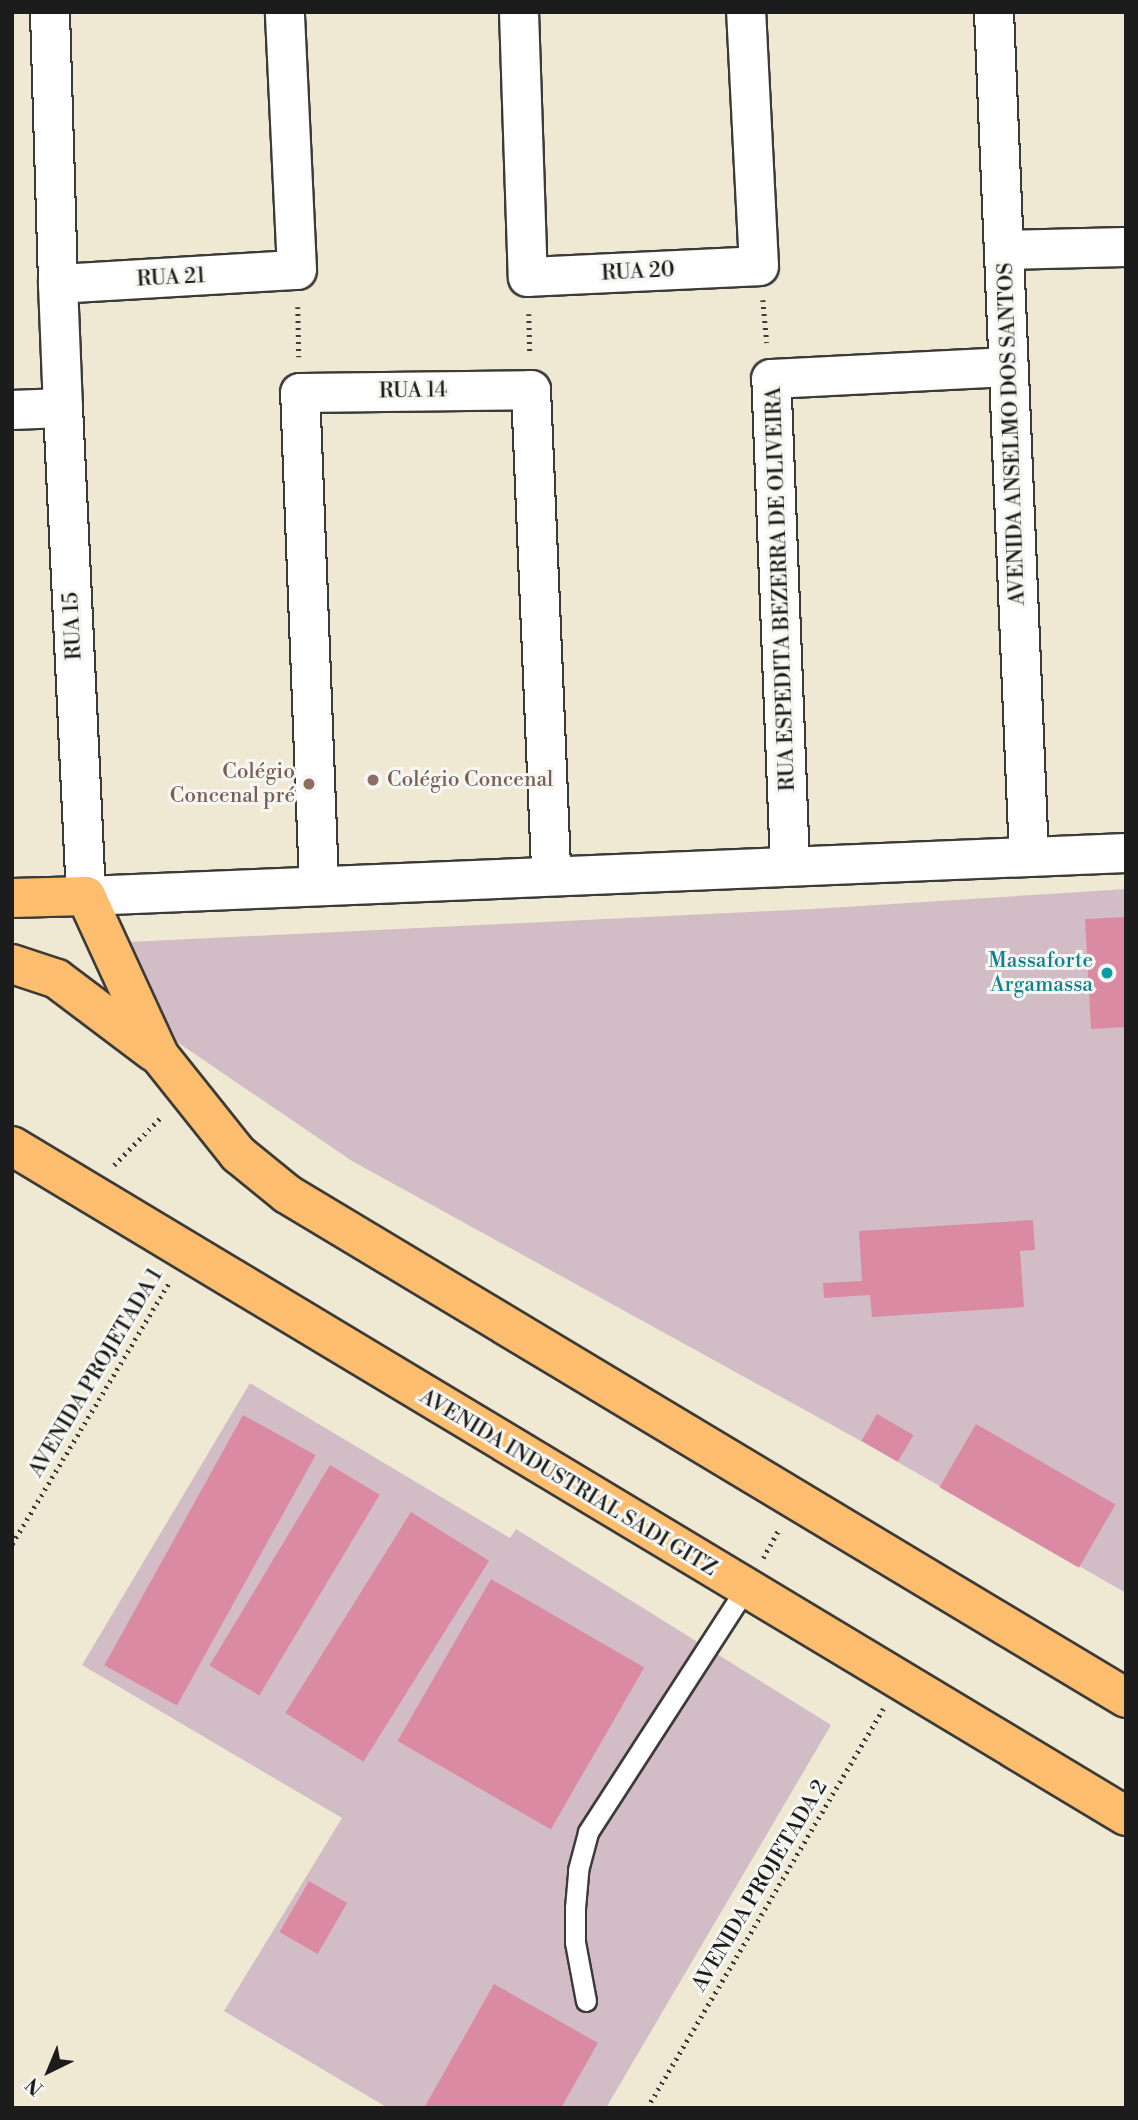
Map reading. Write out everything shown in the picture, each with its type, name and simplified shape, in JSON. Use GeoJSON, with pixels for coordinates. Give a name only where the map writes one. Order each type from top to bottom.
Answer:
{"type":"FeatureCollection","features":[{"type":"Feature","properties":{"kind":"main road"},"geometry":{"type":"LineString","coordinates":[[12,898],[86,895],[159,1055],[238,1154],[288,1194],[1126,1698]]}},
{"type":"Feature","properties":{"kind":"main road"},"geometry":{"type":"LineString","coordinates":[[12,964],[57,978],[159,1055]]}},
{"type":"Feature","properties":{"kind":"main road","name":"AVENIDA INDUSTRIAL SADI GITZ"},"geometry":{"type":"LineString","coordinates":[[12,1146],[186,1254],[1126,1816]]}},
{"type":"Feature","properties":{"kind":"street"},"geometry":{"type":"LineString","coordinates":[[50,12],[58,284]]}},
{"type":"Feature","properties":{"kind":"street"},"geometry":{"type":"LineString","coordinates":[[285,12],[297,270]]}},
{"type":"Feature","properties":{"kind":"street"},"geometry":{"type":"LineString","coordinates":[[519,12],[528,277]]}},
{"type":"Feature","properties":{"kind":"street"},"geometry":{"type":"LineString","coordinates":[[746,12],[759,266]]}},
{"type":"Feature","properties":{"kind":"street","name":"AVENIDA ANSELMO DOS SANTOS"},"geometry":{"type":"LineString","coordinates":[[994,12],[1029,857]]}},
{"type":"Feature","properties":{"kind":"street"},"geometry":{"type":"LineString","coordinates":[[1004,250],[1126,247]]}},
{"type":"Feature","properties":{"kind":"street","name":"RUA 20"},"geometry":{"type":"LineString","coordinates":[[528,277],[759,266]]}},
{"type":"Feature","properties":{"kind":"street","name":"RUA 21"},"geometry":{"type":"LineString","coordinates":[[58,284],[297,270]]}},
{"type":"Feature","properties":{"kind":"street","name":"RUA 15"},"geometry":{"type":"LineString","coordinates":[[58,284],[86,895]]}},
{"type":"Feature","properties":{"kind":"street","name":"RUA ESPEDITA BEZERRA DE OLIVEIRA"},"geometry":{"type":"LineString","coordinates":[[790,866],[771,379],[1009,368]]}},
{"type":"Feature","properties":{"kind":"street"},"geometry":{"type":"LineString","coordinates":[[531,390],[551,875]]}},
{"type":"Feature","properties":{"kind":"street","name":"RUA 14"},"geometry":{"type":"LineString","coordinates":[[300,393],[531,390]]}},
{"type":"Feature","properties":{"kind":"street"},"geometry":{"type":"LineString","coordinates":[[300,393],[319,884]]}},
{"type":"Feature","properties":{"kind":"street"},"geometry":{"type":"LineString","coordinates":[[12,410],[63,408]]}},
{"type":"Feature","properties":{"kind":"street"},"geometry":{"type":"LineString","coordinates":[[86,895],[1126,853]]}},
{"type":"Feature","properties":{"kind":"lane"},"geometry":{"type":"LineString","coordinates":[[586,2001],[575,1919],[578,1870],[588,1832],[745,1589]]}},
{"type":"Feature","properties":{"kind":"path"},"geometry":{"type":"LineString","coordinates":[[759,266],[771,379]]}},
{"type":"Feature","properties":{"kind":"path"},"geometry":{"type":"LineString","coordinates":[[297,270],[300,393]]}},
{"type":"Feature","properties":{"kind":"path"},"geometry":{"type":"LineString","coordinates":[[528,277],[531,390]]}},
{"type":"Feature","properties":{"kind":"path"},"geometry":{"type":"LineString","coordinates":[[87,1193],[186,1090]]}},
{"type":"Feature","properties":{"kind":"path","name":"AVENIDA PROJETADA 1"},"geometry":{"type":"LineString","coordinates":[[12,1544],[186,1254]]}},
{"type":"Feature","properties":{"kind":"path"},"geometry":{"type":"LineString","coordinates":[[745,1589],[795,1500]]}},
{"type":"Feature","properties":{"kind":"path","name":"AVENIDA PROJETADA 2"},"geometry":{"type":"LineString","coordinates":[[647,2108],[900,1681]]}},
{"type":"Feature","properties":{"kind":"shaded area"},"geometry":{"type":"Polygon","coordinates":[[[1126,889],[1126,1593],[861,1441],[352,1161],[161,1031],[135,975],[129,942],[813,909],[1126,889]]]}},
{"type":"Feature","properties":{"kind":"shaded area"},"geometry":{"type":"Polygon","coordinates":[[[250,1383],[510,1538],[516,1529],[831,1725],[606,2108],[388,2108],[224,2011],[342,1818],[82,1665],[250,1383]]]}},
{"type":"Feature","properties":{"kind":"building","name":"Massaforte Argamassa"},"geometry":{"type":"Polygon","coordinates":[[[1126,917],[1126,1027],[1091,1029],[1085,919],[1126,917]]]}},
{"type":"Feature","properties":{"kind":"building"},"geometry":{"type":"Polygon","coordinates":[[[1033,1220],[1035,1250],[1020,1251],[1024,1307],[872,1317],[870,1295],[824,1298],[823,1283],[862,1281],[859,1231],[1033,1220]]]}},
{"type":"Feature","properties":{"kind":"building"},"geometry":{"type":"Polygon","coordinates":[[[877,1414],[913,1435],[898,1462],[862,1441],[877,1414]]]}},
{"type":"Feature","properties":{"kind":"building"},"geometry":{"type":"Polygon","coordinates":[[[243,1415],[316,1455],[177,1705],[104,1665],[243,1415]]]}},
{"type":"Feature","properties":{"kind":"building"},"geometry":{"type":"Polygon","coordinates":[[[976,1424],[1115,1504],[1079,1568],[940,1487],[976,1424]]]}},
{"type":"Feature","properties":{"kind":"building"},"geometry":{"type":"Polygon","coordinates":[[[330,1465],[380,1495],[259,1695],[209,1666],[330,1465]]]}},
{"type":"Feature","properties":{"kind":"building"},"geometry":{"type":"Polygon","coordinates":[[[411,1512],[489,1561],[363,1762],[285,1713],[411,1512]]]}},
{"type":"Feature","properties":{"kind":"building"},"geometry":{"type":"Polygon","coordinates":[[[491,1579],[644,1668],[551,1829],[398,1741],[491,1579]]]}},
{"type":"Feature","properties":{"kind":"building"},"geometry":{"type":"Polygon","coordinates":[[[309,1881],[347,1903],[318,1954],[280,1932],[309,1881]]]}},
{"type":"Feature","properties":{"kind":"building"},"geometry":{"type":"Polygon","coordinates":[[[494,1984],[598,2043],[561,2108],[424,2108],[494,1984]]]}},
{"type":"Feature","properties":{"kind":"place","name":"Colégio Concenal"},"geometry":{"type":"Point","coordinates":[373,780]}},
{"type":"Feature","properties":{"kind":"place","name":"Colégio Concenal pré"},"geometry":{"type":"Point","coordinates":[309,784]}},
{"type":"Feature","properties":{"kind":"place","name":"Massaforte Argamassa"},"geometry":{"type":"Point","coordinates":[1107,973]}}]}
